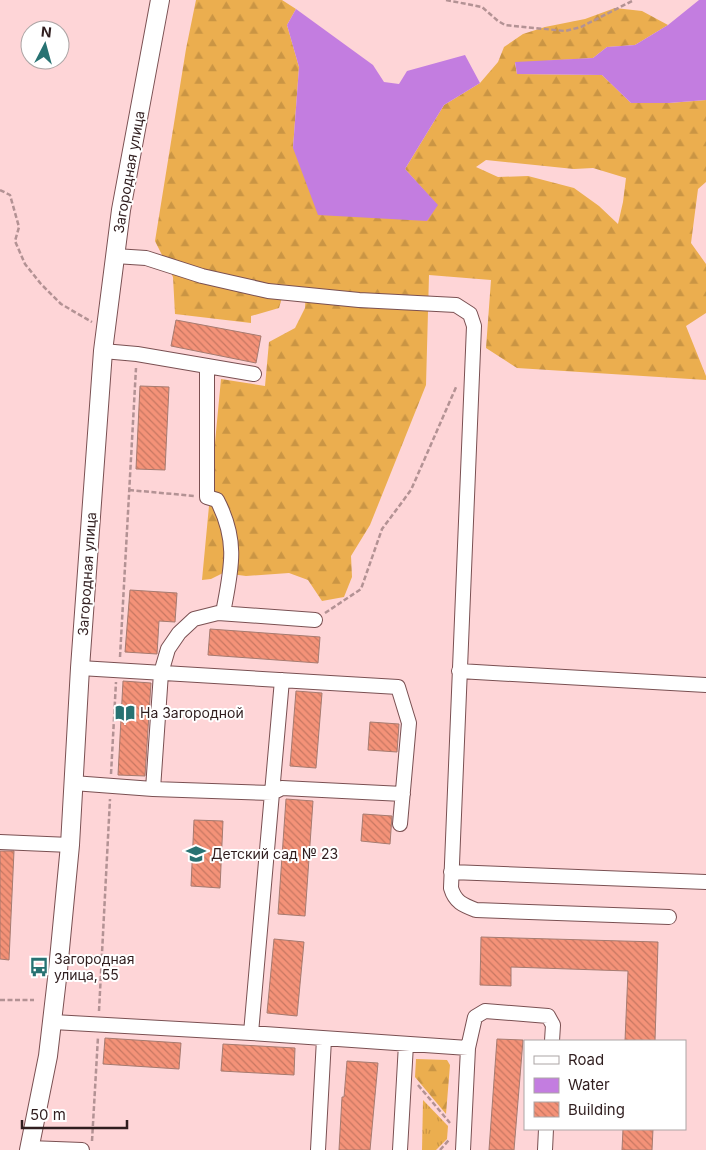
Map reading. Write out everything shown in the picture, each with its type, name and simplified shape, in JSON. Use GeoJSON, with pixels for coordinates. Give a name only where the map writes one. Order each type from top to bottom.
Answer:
{"type":"FeatureCollection","features":[{"type":"Feature","properties":{"kind":"main road","name":"Загородная улица"},"geometry":{"type":"LineString","coordinates":[[29,1149],[53,1022],[70,844],[80,668],[103,351],[133,138],[160,0]]}},
{"type":"Feature","properties":{"kind":"lane"},"geometry":{"type":"LineString","coordinates":[[115,256],[146,258],[202,276],[268,291],[359,300],[456,305],[470,314],[474,326],[451,872],[451,888],[454,899],[476,910],[669,917]]}},
{"type":"Feature","properties":{"kind":"lane"},"geometry":{"type":"LineString","coordinates":[[103,351],[137,354],[254,374]]}},
{"type":"Feature","properties":{"kind":"lane"},"geometry":{"type":"LineString","coordinates":[[207,366],[207,497],[217,500],[231,535],[231,568],[223,613]]}},
{"type":"Feature","properties":{"kind":"lane"},"geometry":{"type":"LineString","coordinates":[[153,789],[161,672],[168,649],[179,633],[194,619],[223,613],[315,620]]}},
{"type":"Feature","properties":{"kind":"lane"},"geometry":{"type":"LineString","coordinates":[[80,668],[398,687],[408,723],[400,824]]}},
{"type":"Feature","properties":{"kind":"lane"},"geometry":{"type":"LineString","coordinates":[[459,671],[706,685]]}},
{"type":"Feature","properties":{"kind":"lane"},"geometry":{"type":"LineString","coordinates":[[251,1034],[282,680]]}},
{"type":"Feature","properties":{"kind":"lane"},"geometry":{"type":"LineString","coordinates":[[74,783],[153,789],[272,793],[282,788],[403,794]]}},
{"type":"Feature","properties":{"kind":"lane"},"geometry":{"type":"LineString","coordinates":[[0,842],[70,844]]}},
{"type":"Feature","properties":{"kind":"lane"},"geometry":{"type":"LineString","coordinates":[[451,872],[706,882]]}},
{"type":"Feature","properties":{"kind":"lane"},"geometry":{"type":"LineString","coordinates":[[463,1150],[468,1048],[475,1016],[485,1011],[548,1016],[553,1025],[552,1040]]}},
{"type":"Feature","properties":{"kind":"lane"},"geometry":{"type":"LineString","coordinates":[[53,1022],[468,1048]]}},
{"type":"Feature","properties":{"kind":"lane"},"geometry":{"type":"LineString","coordinates":[[318,1150],[324,1038]]}},
{"type":"Feature","properties":{"kind":"lane"},"geometry":{"type":"LineString","coordinates":[[400,1150],[406,1044]]}},
{"type":"Feature","properties":{"kind":"lane"},"geometry":{"type":"LineString","coordinates":[[545,1150],[546,1130]]}},
{"type":"Feature","properties":{"kind":"lane"},"geometry":{"type":"LineString","coordinates":[[29,1149],[82,1150]]}},
{"type":"Feature","properties":{"kind":"path"},"geometry":{"type":"LineString","coordinates":[[446,0],[482,7],[505,25],[564,31],[582,27],[634,0]]}},
{"type":"Feature","properties":{"kind":"path"},"geometry":{"type":"LineString","coordinates":[[0,190],[10,196],[19,227],[15,241],[25,264],[61,304],[106,330]]}},
{"type":"Feature","properties":{"kind":"path"},"geometry":{"type":"LineString","coordinates":[[92,1150],[116,683],[120,670],[137,354]]}},
{"type":"Feature","properties":{"kind":"path"},"geometry":{"type":"LineString","coordinates":[[315,620],[361,589],[382,529],[411,490],[458,382],[472,371]]}},
{"type":"Feature","properties":{"kind":"path"},"geometry":{"type":"LineString","coordinates":[[129,490],[207,497]]}},
{"type":"Feature","properties":{"kind":"path"},"geometry":{"type":"LineString","coordinates":[[0,1000],[34,1000]]}},
{"type":"Feature","properties":{"kind":"path"},"geometry":{"type":"LineString","coordinates":[[404,1069],[451,1124]]}},
{"type":"Feature","properties":{"kind":"path"},"geometry":{"type":"LineString","coordinates":[[440,1150],[451,1138]]}},
{"type":"Feature","properties":{"kind":"path"},"geometry":{"type":"LineString","coordinates":[[444,1150],[445,1145]]}},
{"type":"Feature","properties":{"kind":"green space"},"geometry":{"type":"Polygon","coordinates":[[[196,0],[282,0],[296,9],[287,25],[299,67],[293,148],[437,205],[405,169],[444,105],[480,83],[498,62],[504,47],[523,34],[545,27],[585,19],[615,8],[642,11],[668,25],[635,45],[607,47],[593,58],[515,63],[517,74],[602,75],[631,103],[669,103],[706,100],[706,182],[698,189],[691,243],[706,264],[706,313],[686,326],[706,380],[517,368],[486,348],[491,280],[429,275],[426,385],[370,525],[351,556],[352,577],[344,597],[322,601],[308,580],[289,573],[246,576],[223,573],[211,579],[202,580],[221,379],[265,386],[269,342],[295,328],[305,308],[306,290],[285,287],[279,308],[251,316],[251,323],[175,314],[173,277],[155,241],[186,49],[196,0]],[[486,160],[476,167],[498,177],[528,176],[574,188],[599,206],[618,224],[626,178],[593,168],[574,169],[486,160]]]}},
{"type":"Feature","properties":{"kind":"green space"},"geometry":{"type":"Polygon","coordinates":[[[416,1059],[447,1060],[450,1065],[446,1114],[415,1077],[416,1059]]]}},
{"type":"Feature","properties":{"kind":"green space"},"geometry":{"type":"Polygon","coordinates":[[[423,1100],[448,1126],[447,1139],[436,1150],[422,1150],[423,1100]]]}},
{"type":"Feature","properties":{"kind":"water"},"geometry":{"type":"Polygon","coordinates":[[[699,0],[706,0],[706,100],[669,103],[631,103],[602,75],[517,74],[515,62],[593,58],[607,47],[635,45],[668,25],[699,0]]]}},
{"type":"Feature","properties":{"kind":"water"},"geometry":{"type":"Polygon","coordinates":[[[296,9],[373,65],[384,82],[399,84],[407,71],[465,55],[480,83],[444,105],[405,169],[438,205],[427,221],[318,215],[293,148],[299,67],[287,25],[296,9]]]}},
{"type":"Feature","properties":{"kind":"building"},"geometry":{"type":"Polygon","coordinates":[[[176,320],[261,336],[256,363],[171,346],[176,320]]]}},
{"type":"Feature","properties":{"kind":"building"},"geometry":{"type":"Polygon","coordinates":[[[140,386],[169,387],[165,470],[136,469],[140,386]]]}},
{"type":"Feature","properties":{"kind":"building"},"geometry":{"type":"Polygon","coordinates":[[[130,590],[177,593],[175,622],[159,621],[157,654],[125,652],[130,590]]]}},
{"type":"Feature","properties":{"kind":"building"},"geometry":{"type":"Polygon","coordinates":[[[210,629],[320,637],[318,663],[208,655],[210,629]]]}},
{"type":"Feature","properties":{"kind":"building"},"geometry":{"type":"Polygon","coordinates":[[[123,681],[151,683],[145,776],[118,775],[123,681]]]}},
{"type":"Feature","properties":{"kind":"building"},"geometry":{"type":"Polygon","coordinates":[[[296,691],[322,693],[316,768],[290,766],[296,691]]]}},
{"type":"Feature","properties":{"kind":"building"},"geometry":{"type":"Polygon","coordinates":[[[370,722],[399,724],[397,752],[368,750],[370,722]]]}},
{"type":"Feature","properties":{"kind":"building"},"geometry":{"type":"Polygon","coordinates":[[[286,799],[313,801],[305,916],[278,914],[286,799]]]}},
{"type":"Feature","properties":{"kind":"building"},"geometry":{"type":"Polygon","coordinates":[[[363,814],[392,816],[390,844],[361,841],[363,814]]]}},
{"type":"Feature","properties":{"kind":"building"},"geometry":{"type":"Polygon","coordinates":[[[194,820],[223,821],[220,888],[191,886],[194,820]]]}},
{"type":"Feature","properties":{"kind":"building"},"geometry":{"type":"Polygon","coordinates":[[[0,851],[14,851],[9,960],[0,959],[0,851]]]}},
{"type":"Feature","properties":{"kind":"building"},"geometry":{"type":"Polygon","coordinates":[[[481,937],[658,942],[655,1040],[625,1040],[628,971],[511,967],[511,986],[480,985],[481,937]]]}},
{"type":"Feature","properties":{"kind":"building"},"geometry":{"type":"Polygon","coordinates":[[[274,939],[304,942],[297,1016],[267,1013],[274,939]]]}},
{"type":"Feature","properties":{"kind":"building"},"geometry":{"type":"Polygon","coordinates":[[[105,1038],[181,1043],[179,1069],[103,1064],[105,1038]]]}},
{"type":"Feature","properties":{"kind":"building"},"geometry":{"type":"Polygon","coordinates":[[[497,1039],[523,1040],[514,1150],[489,1150],[497,1039]]]}},
{"type":"Feature","properties":{"kind":"building"},"geometry":{"type":"Polygon","coordinates":[[[223,1044],[295,1048],[294,1075],[221,1071],[223,1044]]]}},
{"type":"Feature","properties":{"kind":"building"},"geometry":{"type":"Polygon","coordinates":[[[347,1061],[378,1063],[370,1150],[339,1150],[342,1097],[344,1097],[347,1061]]]}},
{"type":"Feature","properties":{"kind":"building"},"geometry":{"type":"Polygon","coordinates":[[[623,1130],[653,1130],[652,1150],[622,1150],[623,1130]]]}},
{"type":"Feature","properties":{"kind":"place","name":"На Загородной"},"geometry":{"type":"Point","coordinates":[125,713]}},
{"type":"Feature","properties":{"kind":"place","name":"Детский сад № 23"},"geometry":{"type":"Point","coordinates":[196,854]}},
{"type":"Feature","properties":{"kind":"place","name":"Загородная улица, 55"},"geometry":{"type":"Point","coordinates":[39,967]}}]}
